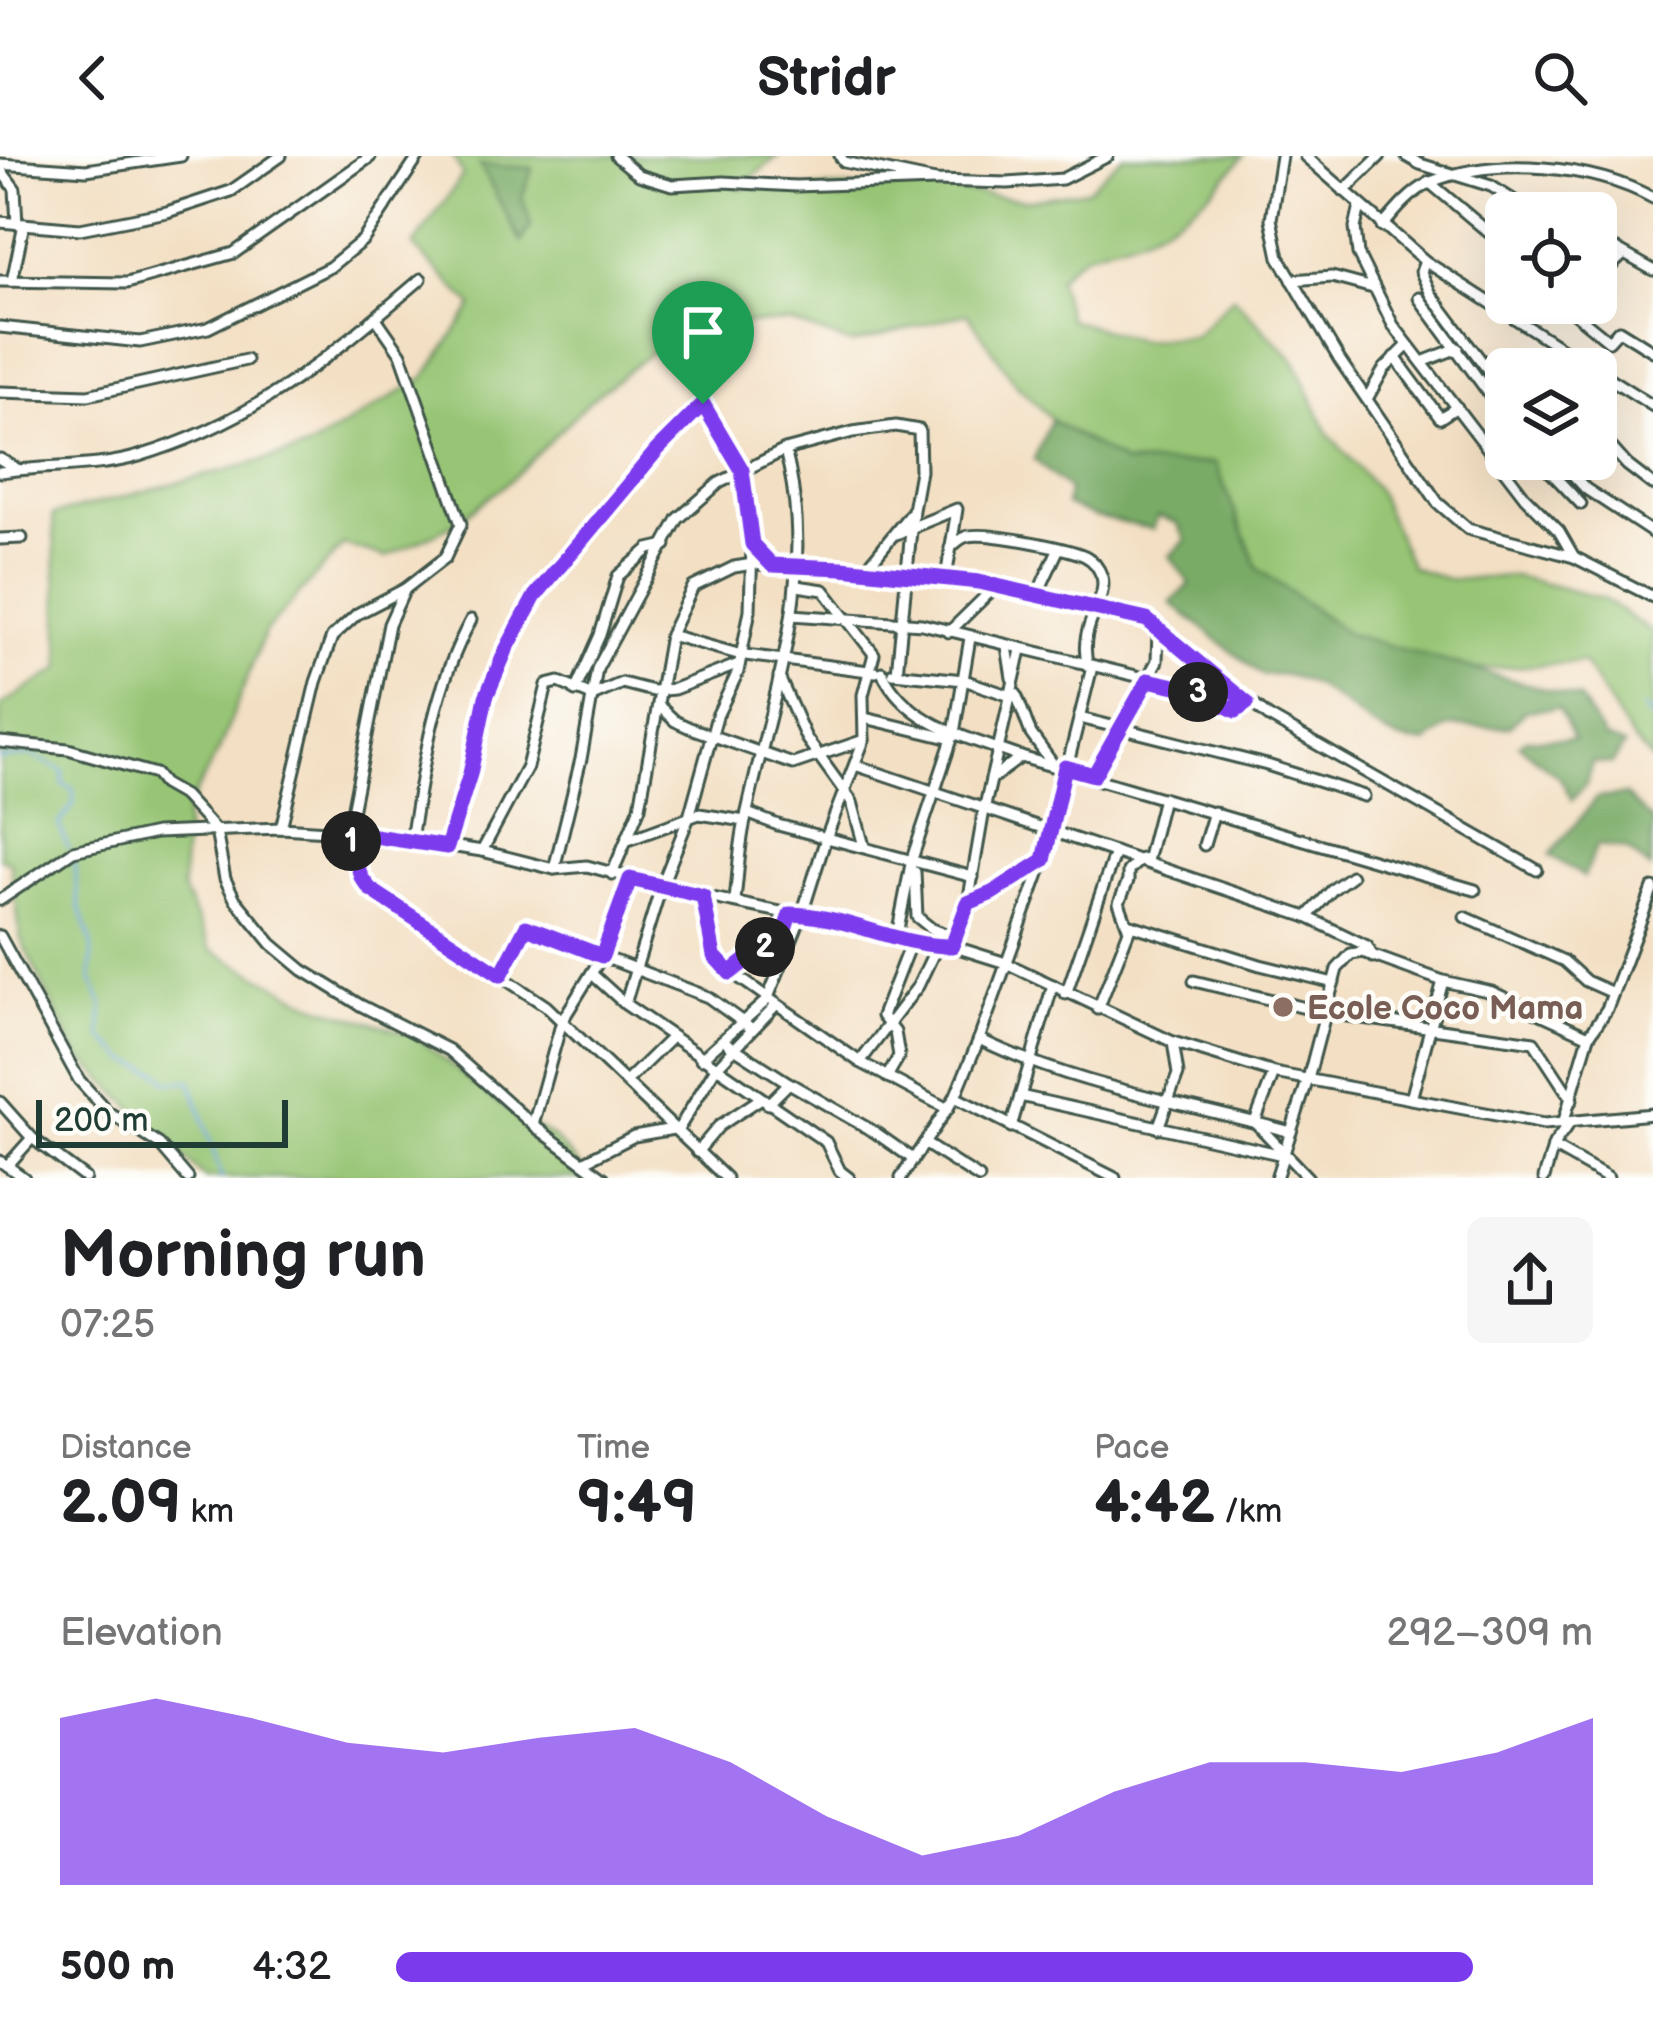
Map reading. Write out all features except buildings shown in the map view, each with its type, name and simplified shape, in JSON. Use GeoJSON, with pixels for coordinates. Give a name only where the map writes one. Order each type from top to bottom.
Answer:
{"type":"FeatureCollection","features":[{"type":"Feature","properties":{"kind":"street"},"geometry":{"type":"LineString","coordinates":[[181,156],[86,170],[30,161],[0,166],[15,188],[21,224],[6,281],[127,283],[234,253],[370,157]]}},
{"type":"Feature","properties":{"kind":"street"},"geometry":{"type":"LineString","coordinates":[[0,222],[80,229],[167,212],[231,190],[281,156]]}},
{"type":"Feature","properties":{"kind":"street"},"geometry":{"type":"LineString","coordinates":[[0,327],[140,343],[208,328],[330,267],[363,240],[418,156]]}},
{"type":"Feature","properties":{"kind":"street"},"geometry":{"type":"LineString","coordinates":[[616,156],[639,176],[671,184],[809,186],[1062,179],[1108,156]]}},
{"type":"Feature","properties":{"kind":"street"},"geometry":{"type":"LineString","coordinates":[[840,156],[844,162],[934,181]]}},
{"type":"Feature","properties":{"kind":"street"},"geometry":{"type":"LineString","coordinates":[[1280,156],[1271,219],[1279,256],[1424,485],[1454,520],[1474,532],[1574,557],[1653,597]]}},
{"type":"Feature","properties":{"kind":"street"},"geometry":{"type":"LineString","coordinates":[[1344,191],[1380,156]]}},
{"type":"Feature","properties":{"kind":"street"},"geometry":{"type":"LineString","coordinates":[[1406,156],[1501,192]]}},
{"type":"Feature","properties":{"kind":"street"},"geometry":{"type":"LineString","coordinates":[[1311,158],[1425,261],[1557,348]]}},
{"type":"Feature","properties":{"kind":"street"},"geometry":{"type":"LineString","coordinates":[[1382,227],[1429,182],[1454,173],[1525,164],[1587,173],[1653,198]]}},
{"type":"Feature","properties":{"kind":"street"},"geometry":{"type":"LineString","coordinates":[[1429,182],[1485,229]]}},
{"type":"Feature","properties":{"kind":"street"},"geometry":{"type":"LineString","coordinates":[[1360,206],[1355,228],[1358,254],[1373,288],[1408,345],[1559,531],[1574,557]]}},
{"type":"Feature","properties":{"kind":"street"},"geometry":{"type":"LineString","coordinates":[[1617,250],[1653,270]]}},
{"type":"Feature","properties":{"kind":"street"},"geometry":{"type":"LineString","coordinates":[[1617,260],[1624,254]]}},
{"type":"Feature","properties":{"kind":"street"},"geometry":{"type":"LineString","coordinates":[[1425,261],[1421,272],[1431,294],[1485,383]]}},
{"type":"Feature","properties":{"kind":"street"},"geometry":{"type":"LineString","coordinates":[[1292,280],[1332,278],[1373,288]]}},
{"type":"Feature","properties":{"kind":"street"},"geometry":{"type":"LineString","coordinates":[[0,472],[136,458],[233,420],[278,395],[422,280]]}},
{"type":"Feature","properties":{"kind":"street"},"geometry":{"type":"LineString","coordinates":[[1420,298],[1485,371]]}},
{"type":"Feature","properties":{"kind":"street"},"geometry":{"type":"LineString","coordinates":[[280,828],[316,682],[332,637],[357,614],[405,589],[445,559],[461,524],[400,350],[376,318]]}},
{"type":"Feature","properties":{"kind":"street"},"geometry":{"type":"LineString","coordinates":[[1588,324],[1609,341],[1619,330],[1653,351]]}},
{"type":"Feature","properties":{"kind":"street"},"geometry":{"type":"LineString","coordinates":[[1367,399],[1408,345]]}},
{"type":"Feature","properties":{"kind":"street"},"geometry":{"type":"LineString","coordinates":[[1422,362],[1463,347]]}},
{"type":"Feature","properties":{"kind":"street"},"geometry":{"type":"LineString","coordinates":[[1395,357],[1440,418],[1457,407]]}},
{"type":"Feature","properties":{"kind":"street"},"geometry":{"type":"LineString","coordinates":[[0,392],[88,395],[246,360]]}},
{"type":"Feature","properties":{"kind":"street"},"geometry":{"type":"LineString","coordinates":[[1617,384],[1651,401]]}},
{"type":"Feature","properties":{"kind":"street"},"geometry":{"type":"LineString","coordinates":[[447,847],[470,774],[486,697],[535,596],[657,450],[703,404],[742,470],[752,544],[750,610],[689,817],[661,887],[625,1004]]}},
{"type":"Feature","properties":{"kind":"street"},"geometry":{"type":"LineString","coordinates":[[554,868],[597,669],[689,506],[742,470],[785,450],[853,432],[915,428],[920,434],[897,673]]}},
{"type":"Feature","properties":{"kind":"street"},"geometry":{"type":"LineString","coordinates":[[735,900],[746,817],[797,586],[797,495],[785,450]]}},
{"type":"Feature","properties":{"kind":"street"},"geometry":{"type":"LineString","coordinates":[[1617,453],[1653,484]]}},
{"type":"Feature","properties":{"kind":"street"},"geometry":{"type":"LineString","coordinates":[[0,459],[16,470]]}},
{"type":"Feature","properties":{"kind":"street"},"geometry":{"type":"LineString","coordinates":[[1558,480],[1581,504]]}},
{"type":"Feature","properties":{"kind":"street"},"geometry":{"type":"LineString","coordinates":[[1580,480],[1604,503],[1653,533]]}},
{"type":"Feature","properties":{"kind":"street"},"geometry":{"type":"LineString","coordinates":[[896,535],[957,508],[946,578]]}},
{"type":"Feature","properties":{"kind":"street"},"geometry":{"type":"LineString","coordinates":[[864,571],[913,510]]}},
{"type":"Feature","properties":{"kind":"street"},"geometry":{"type":"LineString","coordinates":[[901,1178],[955,1097],[1044,860],[1090,667],[1084,640],[1104,585],[1088,557],[972,536],[950,548]]}},
{"type":"Feature","properties":{"kind":"street"},"geometry":{"type":"LineString","coordinates":[[0,539],[22,538]]}},
{"type":"Feature","properties":{"kind":"street"},"geometry":{"type":"LineString","coordinates":[[752,544],[772,565]]}},
{"type":"Feature","properties":{"kind":"street"},"geometry":{"type":"LineString","coordinates":[[575,691],[600,635],[618,576],[649,549],[665,545]]}},
{"type":"Feature","properties":{"kind":"street"},"geometry":{"type":"LineString","coordinates":[[1037,595],[1058,550]]}},
{"type":"Feature","properties":{"kind":"street"},"geometry":{"type":"LineString","coordinates":[[612,874],[640,807],[670,635],[693,587],[734,567],[753,564],[946,578],[1147,620],[1247,703],[1537,870]]}},
{"type":"Feature","properties":{"kind":"street"},"geometry":{"type":"LineString","coordinates":[[797,586],[824,590],[874,654],[877,672],[907,707],[953,736]]}},
{"type":"Feature","properties":{"kind":"street"},"geometry":{"type":"LineString","coordinates":[[949,633],[996,586]]}},
{"type":"Feature","properties":{"kind":"street"},"geometry":{"type":"LineString","coordinates":[[405,589],[389,624],[348,832],[361,877],[370,889],[562,1021],[726,1178]]}},
{"type":"Feature","properties":{"kind":"street"},"geometry":{"type":"LineString","coordinates":[[793,616],[902,622],[1194,690],[1236,711],[1247,703]]}},
{"type":"Feature","properties":{"kind":"street"},"geometry":{"type":"LineString","coordinates":[[411,840],[424,760],[445,680],[471,620]]}},
{"type":"Feature","properties":{"kind":"street"},"geometry":{"type":"LineString","coordinates":[[1094,775],[1148,680],[1160,647],[1158,627]]}},
{"type":"Feature","properties":{"kind":"street"},"geometry":{"type":"LineString","coordinates":[[670,635],[739,659],[783,659],[964,680],[1014,693]]}},
{"type":"Feature","properties":{"kind":"street"},"geometry":{"type":"LineString","coordinates":[[896,940],[912,861],[953,736],[970,638]]}},
{"type":"Feature","properties":{"kind":"street"},"geometry":{"type":"LineString","coordinates":[[1006,646],[1014,693],[1031,734],[1052,763]]}},
{"type":"Feature","properties":{"kind":"street"},"geometry":{"type":"LineString","coordinates":[[953,942],[968,903],[1021,650]]}},
{"type":"Feature","properties":{"kind":"street"},"geometry":{"type":"LineString","coordinates":[[482,851],[527,767],[547,685],[559,682],[592,696],[622,683],[674,689],[739,659]]}},
{"type":"Feature","properties":{"kind":"street"},"geometry":{"type":"LineString","coordinates":[[585,1161],[634,1136],[683,1124],[715,1069],[771,1003],[864,740],[862,694],[877,672]]}},
{"type":"Feature","properties":{"kind":"street"},"geometry":{"type":"LineString","coordinates":[[779,677],[806,737],[854,809],[864,846]]}},
{"type":"Feature","properties":{"kind":"street"},"geometry":{"type":"LineString","coordinates":[[658,706],[675,721],[793,764],[864,740]]}},
{"type":"Feature","properties":{"kind":"street"},"geometry":{"type":"LineString","coordinates":[[865,718],[1052,763],[1475,890]]}},
{"type":"Feature","properties":{"kind":"street"},"geometry":{"type":"LineString","coordinates":[[1080,718],[1267,765],[1364,796]]}},
{"type":"Feature","properties":{"kind":"street"},"geometry":{"type":"LineString","coordinates":[[0,742],[68,749],[150,771],[184,796],[216,831],[225,879],[235,899],[272,944],[303,970],[360,1005],[449,1050],[533,1125],[604,1178]]}},
{"type":"Feature","properties":{"kind":"street"},"geometry":{"type":"LineString","coordinates":[[992,778],[1021,757]]}},
{"type":"Feature","properties":{"kind":"street"},"geometry":{"type":"LineString","coordinates":[[855,765],[1307,917],[1366,946],[1373,956]]}},
{"type":"Feature","properties":{"kind":"street"},"geometry":{"type":"LineString","coordinates":[[1098,1009],[1128,926],[1119,903],[1127,871],[1144,860],[1162,798]]}},
{"type":"Feature","properties":{"kind":"street"},"geometry":{"type":"LineString","coordinates":[[1204,845],[1214,812]]}},
{"type":"Feature","properties":{"kind":"street"},"geometry":{"type":"LineString","coordinates":[[628,840],[703,814],[746,817],[974,877]]}},
{"type":"Feature","properties":{"kind":"street"},"geometry":{"type":"LineString","coordinates":[[0,900],[70,853],[156,833],[280,828],[411,840],[554,868],[587,866],[703,896],[821,916],[910,944],[953,942]]}},
{"type":"Feature","properties":{"kind":"street"},"geometry":{"type":"LineString","coordinates":[[1066,994],[1115,852]]}},
{"type":"Feature","properties":{"kind":"street"},"geometry":{"type":"LineString","coordinates":[[968,903],[1044,860]]}},
{"type":"Feature","properties":{"kind":"street"},"geometry":{"type":"LineString","coordinates":[[912,861],[917,917],[932,929],[1173,1042],[1274,1073],[1544,1124],[1653,1114]]}},
{"type":"Feature","properties":{"kind":"street"},"geometry":{"type":"LineString","coordinates":[[1307,917],[1351,876]]}},
{"type":"Feature","properties":{"kind":"street"},"geometry":{"type":"LineString","coordinates":[[533,1125],[562,1021],[602,956],[630,879]]}},
{"type":"Feature","properties":{"kind":"street"},"geometry":{"type":"LineString","coordinates":[[1544,1178],[1566,1124],[1589,1036],[1602,1021],[1653,888]]}},
{"type":"Feature","properties":{"kind":"street"},"geometry":{"type":"LineString","coordinates":[[703,896],[714,956],[730,973],[860,1062],[948,1108]]}},
{"type":"Feature","properties":{"kind":"street"},"geometry":{"type":"LineString","coordinates":[[730,973],[785,930],[790,914]]}},
{"type":"Feature","properties":{"kind":"street"},"geometry":{"type":"LineString","coordinates":[[1465,917],[1564,961],[1586,981],[1613,993]]}},
{"type":"Feature","properties":{"kind":"street"},"geometry":{"type":"LineString","coordinates":[[1128,926],[1334,983]]}},
{"type":"Feature","properties":{"kind":"street"},"geometry":{"type":"LineString","coordinates":[[501,975],[526,927],[708,997],[751,1028]]}},
{"type":"Feature","properties":{"kind":"street"},"geometry":{"type":"LineString","coordinates":[[0,936],[79,1080],[108,1112],[160,1144],[188,1178]]}},
{"type":"Feature","properties":{"kind":"street"},"geometry":{"type":"LineString","coordinates":[[887,1077],[899,1056],[895,1032],[882,1016],[910,944]]}},
{"type":"Feature","properties":{"kind":"street"},"geometry":{"type":"LineString","coordinates":[[860,1062],[918,986],[937,946]]}},
{"type":"Feature","properties":{"kind":"street"},"geometry":{"type":"LineString","coordinates":[[1276,1178],[1339,964],[1351,954],[1373,956],[1442,981],[1492,992],[1589,1036]]}},
{"type":"Feature","properties":{"kind":"street"},"geometry":{"type":"LineString","coordinates":[[592,974],[701,1059],[826,1142],[840,1171],[849,1178]]}},
{"type":"Feature","properties":{"kind":"street"},"geometry":{"type":"LineString","coordinates":[[1194,981],[1326,1013],[1534,1042],[1571,1100]]}},
{"type":"Feature","properties":{"kind":"street"},"geometry":{"type":"LineString","coordinates":[[1411,1100],[1442,981]]}},
{"type":"Feature","properties":{"kind":"street"},"geometry":{"type":"LineString","coordinates":[[1012,1127],[1053,985]]}},
{"type":"Feature","properties":{"kind":"street"},"geometry":{"type":"LineString","coordinates":[[701,1059],[741,1019],[771,1003]]}},
{"type":"Feature","properties":{"kind":"street"},"geometry":{"type":"LineString","coordinates":[[626,1082],[672,1037]]}},
{"type":"Feature","properties":{"kind":"street"},"geometry":{"type":"LineString","coordinates":[[720,1039],[913,1159]]}},
{"type":"Feature","properties":{"kind":"street"},"geometry":{"type":"LineString","coordinates":[[979,1039],[1030,1064],[1291,1132]]}},
{"type":"Feature","properties":{"kind":"street"},"geometry":{"type":"LineString","coordinates":[[1158,1128],[1180,1067],[1173,1042]]}},
{"type":"Feature","properties":{"kind":"street"},"geometry":{"type":"LineString","coordinates":[[1255,1122],[1274,1073]]}},
{"type":"Feature","properties":{"kind":"street"},"geometry":{"type":"LineString","coordinates":[[697,1152],[719,1126],[789,1083]]}},
{"type":"Feature","properties":{"kind":"street"},"geometry":{"type":"LineString","coordinates":[[1020,1096],[1283,1155]]}},
{"type":"Feature","properties":{"kind":"street"},"geometry":{"type":"LineString","coordinates":[[955,1097],[1114,1178]]}},
{"type":"Feature","properties":{"kind":"street"},"geometry":{"type":"LineString","coordinates":[[0,1102],[32,1138],[85,1178]]}},
{"type":"Feature","properties":{"kind":"street"},"geometry":{"type":"LineString","coordinates":[[1255,1122],[1308,1178]]}},
{"type":"Feature","properties":{"kind":"street"},"geometry":{"type":"LineString","coordinates":[[1544,1124],[1556,1142],[1608,1178]]}},
{"type":"Feature","properties":{"kind":"street"},"geometry":{"type":"LineString","coordinates":[[24,1178],[3,1163],[32,1138]]}},
{"type":"Feature","properties":{"kind":"street"},"geometry":{"type":"LineString","coordinates":[[924,1143],[979,1178]]}},
{"type":"Feature","properties":{"kind":"green space"},"geometry":{"type":"Polygon","coordinates":[[[453,156],[778,156],[739,188],[927,187],[1026,200],[1087,190],[1123,156],[1243,156],[1212,190],[1175,218],[1134,239],[1088,253],[1068,267],[1058,279],[1068,319],[1139,340],[1194,336],[1233,297],[1295,361],[1328,433],[1377,490],[1411,567],[1450,580],[1515,576],[1603,599],[1653,633],[1653,762],[1632,739],[1583,662],[1469,670],[1348,634],[1258,569],[1215,464],[1125,464],[1055,422],[1017,385],[967,313],[852,344],[789,322],[685,326],[590,400],[512,479],[454,524],[386,557],[343,545],[265,632],[219,750],[186,810],[182,888],[211,950],[314,1005],[414,1035],[498,1103],[552,1137],[592,1178],[205,1178],[76,1053],[21,940],[10,861],[0,859],[0,706],[61,668],[53,515],[307,449],[425,377],[473,306],[413,246],[463,175],[453,156]]]}},
{"type":"Feature","properties":{"kind":"green space"},"geometry":{"type":"Polygon","coordinates":[[[480,165],[533,168],[522,197],[531,225],[521,242],[480,165]]]}},
{"type":"Feature","properties":{"kind":"green space"},"geometry":{"type":"Polygon","coordinates":[[[1051,420],[1125,464],[1215,463],[1258,569],[1348,634],[1580,699],[1604,738],[1624,745],[1612,764],[1592,762],[1586,784],[1572,800],[1560,778],[1519,745],[1525,739],[1574,739],[1558,708],[1524,711],[1509,727],[1449,726],[1427,743],[1413,742],[1390,736],[1313,685],[1280,674],[1262,675],[1171,603],[1190,584],[1170,556],[1186,540],[1177,523],[1158,516],[1153,529],[1066,505],[1068,489],[1034,459],[1051,420]]]}},
{"type":"Feature","properties":{"kind":"green space"},"geometry":{"type":"Polygon","coordinates":[[[1625,795],[1653,822],[1650,869],[1627,849],[1597,845],[1584,877],[1550,855],[1597,798],[1625,795]]]}},
{"type":"Feature","properties":{"kind":"waterway"},"geometry":{"type":"LineString","coordinates":[[1643,707],[1653,721]]}},
{"type":"Feature","properties":{"kind":"waterway"},"geometry":{"type":"LineString","coordinates":[[0,759],[31,755],[63,771],[63,785],[73,789],[74,804],[59,824],[68,849]]}},
{"type":"Feature","properties":{"kind":"waterway"},"geometry":{"type":"LineString","coordinates":[[73,857],[79,906],[92,944],[91,978],[103,1006],[101,1036],[128,1061],[160,1073],[168,1082],[191,1081],[222,1178]]}},
{"type":"Feature","properties":{"kind":"place","name":"Ecole Coco Mama"},"geometry":{"type":"Point","coordinates":[1283,1007]}},
{"type":"Feature","properties":{"kind":"route"},"geometry":{"type":"LineString","coordinates":[[703,404],[742,470],[752,544],[772,565],[979,582],[1147,620],[1247,703],[1236,711],[1194,690],[1148,680],[1094,775],[1065,767],[1044,860],[968,903],[952,946],[925,947],[815,914],[790,914],[785,930],[730,973],[714,956],[703,896],[630,879],[602,956],[526,927],[501,975],[370,889],[361,877],[348,832],[447,847],[470,774],[486,697],[535,596],[657,450],[703,404]]}}]}
